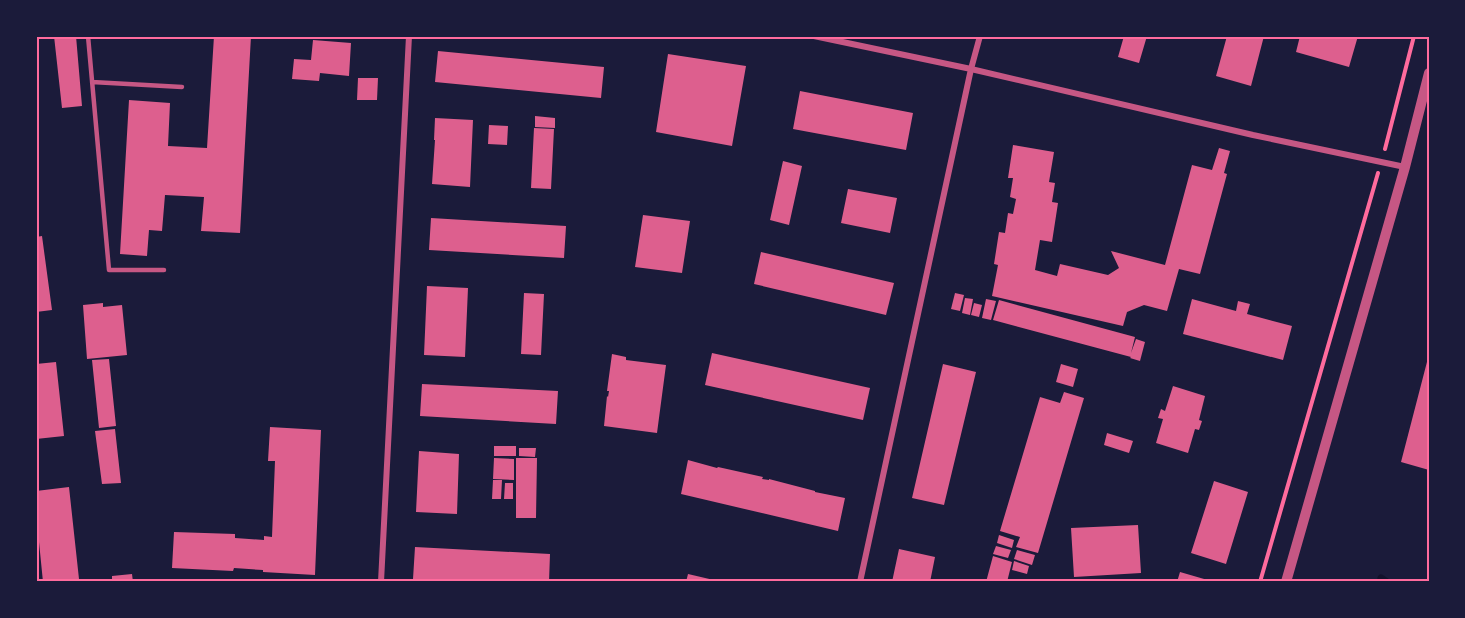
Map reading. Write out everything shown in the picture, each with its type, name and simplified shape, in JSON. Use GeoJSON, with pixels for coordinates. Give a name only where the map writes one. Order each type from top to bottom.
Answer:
{"type":"FeatureCollection","features":[{"type":"Feature","properties":{"kind":"street"},"geometry":{"type":"LineString","coordinates":[[381,582],[409,36]]}},
{"type":"Feature","properties":{"kind":"street"},"geometry":{"type":"LineString","coordinates":[[814,36],[1405,167]]}},
{"type":"Feature","properties":{"kind":"street"},"geometry":{"type":"LineString","coordinates":[[860,582],[980,36]]}},
{"type":"Feature","properties":{"kind":"street"},"geometry":{"type":"LineString","coordinates":[[1286,582],[1405,167],[1429,73]]}},
{"type":"Feature","properties":{"kind":"lane"},"geometry":{"type":"LineString","coordinates":[[88,36],[110,270],[164,270]]}},
{"type":"Feature","properties":{"kind":"lane"},"geometry":{"type":"LineString","coordinates":[[92,82],[182,87]]}},
{"type":"Feature","properties":{"kind":"path"},"geometry":{"type":"LineString","coordinates":[[1260,582],[1382,162],[1414,36]]}},
{"type":"Feature","properties":{"kind":"building"},"geometry":{"type":"Polygon","coordinates":[[[54,36],[76,36],[82,106],[62,108],[54,36]]]}},
{"type":"Feature","properties":{"kind":"building"},"geometry":{"type":"Polygon","coordinates":[[[214,36],[251,36],[240,233],[201,231],[204,197],[165,195],[162,231],[149,230],[147,256],[120,254],[129,100],[170,103],[168,146],[207,148],[214,36]]]}},
{"type":"Feature","properties":{"kind":"building"},"geometry":{"type":"Polygon","coordinates":[[[1124,36],[1147,36],[1139,63],[1118,57],[1124,36]]]}},
{"type":"Feature","properties":{"kind":"building"},"geometry":{"type":"Polygon","coordinates":[[[1227,36],[1264,36],[1251,86],[1216,76],[1227,36]]]}},
{"type":"Feature","properties":{"kind":"building"},"geometry":{"type":"Polygon","coordinates":[[[1300,36],[1358,36],[1349,67],[1296,52],[1300,36]]]}},
{"type":"Feature","properties":{"kind":"building"},"geometry":{"type":"Polygon","coordinates":[[[313,40],[351,43],[349,76],[320,73],[319,81],[292,79],[294,59],[311,60],[313,40]]]}},
{"type":"Feature","properties":{"kind":"building"},"geometry":{"type":"Polygon","coordinates":[[[438,51],[604,67],[601,98],[435,82],[438,51]]]}},
{"type":"Feature","properties":{"kind":"building"},"geometry":{"type":"Polygon","coordinates":[[[668,54],[746,66],[732,146],[656,132],[668,54]]]}},
{"type":"Feature","properties":{"kind":"building"},"geometry":{"type":"Polygon","coordinates":[[[358,78],[378,78],[377,100],[357,100],[358,78]]]}},
{"type":"Feature","properties":{"kind":"building"},"geometry":{"type":"Polygon","coordinates":[[[800,91],[913,113],[906,150],[793,129],[800,91]]]}},
{"type":"Feature","properties":{"kind":"building"},"geometry":{"type":"Polygon","coordinates":[[[535,116],[555,118],[555,128],[535,127],[535,116]]]}},
{"type":"Feature","properties":{"kind":"building"},"geometry":{"type":"Polygon","coordinates":[[[435,118],[473,120],[470,187],[432,184],[435,118]]]}},
{"type":"Feature","properties":{"kind":"building"},"geometry":{"type":"Polygon","coordinates":[[[489,125],[508,126],[507,145],[488,144],[489,125]]]}},
{"type":"Feature","properties":{"kind":"building"},"geometry":{"type":"Polygon","coordinates":[[[534,128],[554,129],[551,189],[531,188],[534,128]]]}},
{"type":"Feature","properties":{"kind":"building"},"geometry":{"type":"Polygon","coordinates":[[[1013,145],[1054,152],[1049,182],[1055,183],[1052,202],[1058,203],[1052,242],[1040,240],[1035,270],[1057,276],[1060,264],[1108,275],[1119,268],[1111,251],[1165,265],[1192,165],[1212,170],[1219,148],[1230,151],[1224,173],[1227,174],[1200,274],[1179,269],[1167,311],[1144,305],[1127,312],[1123,326],[992,296],[998,265],[994,264],[999,232],[1005,233],[1008,213],[1013,214],[1016,199],[1010,197],[1013,178],[1008,178],[1013,145]]]}},
{"type":"Feature","properties":{"kind":"building"},"geometry":{"type":"Polygon","coordinates":[[[783,161],[802,166],[789,225],[770,220],[783,161]]]}},
{"type":"Feature","properties":{"kind":"building"},"geometry":{"type":"Polygon","coordinates":[[[848,189],[897,198],[890,233],[841,223],[848,189]]]}},
{"type":"Feature","properties":{"kind":"building"},"geometry":{"type":"Polygon","coordinates":[[[643,215],[690,221],[682,273],[635,267],[643,215]]]}},
{"type":"Feature","properties":{"kind":"building"},"geometry":{"type":"Polygon","coordinates":[[[431,218],[566,226],[564,258],[429,250],[431,218]]]}},
{"type":"Feature","properties":{"kind":"building"},"geometry":{"type":"Polygon","coordinates":[[[42,236],[52,310],[36,312],[36,237],[42,236]]]}},
{"type":"Feature","properties":{"kind":"building"},"geometry":{"type":"Polygon","coordinates":[[[761,252],[894,283],[886,315],[754,284],[761,252]]]}},
{"type":"Feature","properties":{"kind":"building"},"geometry":{"type":"Polygon","coordinates":[[[427,286],[468,288],[465,357],[424,355],[427,286]]]}},
{"type":"Feature","properties":{"kind":"building"},"geometry":{"type":"Polygon","coordinates":[[[524,293],[544,294],[541,355],[521,354],[524,293]]]}},
{"type":"Feature","properties":{"kind":"building"},"geometry":{"type":"Polygon","coordinates":[[[955,293],[964,295],[960,311],[951,309],[955,293]]]}},
{"type":"Feature","properties":{"kind":"building"},"geometry":{"type":"Polygon","coordinates":[[[965,298],[973,299],[970,315],[962,313],[965,298]]]}},
{"type":"Feature","properties":{"kind":"building"},"geometry":{"type":"Polygon","coordinates":[[[986,299],[996,301],[991,320],[982,318],[986,299]]]}},
{"type":"Feature","properties":{"kind":"building"},"geometry":{"type":"Polygon","coordinates":[[[1192,299],[1236,311],[1238,301],[1250,304],[1247,314],[1292,326],[1283,360],[1183,334],[1192,299]]]}},
{"type":"Feature","properties":{"kind":"building"},"geometry":{"type":"Polygon","coordinates":[[[999,300],[1135,337],[1131,353],[1136,339],[1145,342],[1140,361],[993,320],[999,300]]]}},
{"type":"Feature","properties":{"kind":"building"},"geometry":{"type":"Polygon","coordinates":[[[103,303],[103,307],[122,305],[127,355],[87,359],[83,305],[103,303]]]}},
{"type":"Feature","properties":{"kind":"building"},"geometry":{"type":"Polygon","coordinates":[[[974,303],[982,305],[979,317],[971,315],[974,303]]]}},
{"type":"Feature","properties":{"kind":"building"},"geometry":{"type":"Polygon","coordinates":[[[712,353],[870,388],[863,420],[705,385],[712,353]]]}},
{"type":"Feature","properties":{"kind":"building"},"geometry":{"type":"Polygon","coordinates":[[[612,354],[626,357],[626,360],[666,365],[657,433],[604,426],[612,354]]]}},
{"type":"Feature","properties":{"kind":"building"},"geometry":{"type":"Polygon","coordinates":[[[1429,358],[1429,470],[1401,462],[1429,358]]]}},
{"type":"Feature","properties":{"kind":"building"},"geometry":{"type":"Polygon","coordinates":[[[109,359],[116,426],[99,428],[92,360],[109,359]]]}},
{"type":"Feature","properties":{"kind":"building"},"geometry":{"type":"Polygon","coordinates":[[[56,362],[64,436],[36,439],[36,364],[56,362]]]}},
{"type":"Feature","properties":{"kind":"building"},"geometry":{"type":"Polygon","coordinates":[[[943,364],[976,372],[944,505],[912,498],[943,364]]]}},
{"type":"Feature","properties":{"kind":"building"},"geometry":{"type":"Polygon","coordinates":[[[1061,364],[1078,369],[1073,387],[1056,382],[1061,364]]]}},
{"type":"Feature","properties":{"kind":"building"},"geometry":{"type":"Polygon","coordinates":[[[422,384],[558,391],[556,424],[420,416],[422,384]]]}},
{"type":"Feature","properties":{"kind":"building"},"geometry":{"type":"Polygon","coordinates":[[[1173,386],[1205,396],[1199,420],[1202,421],[1199,430],[1195,429],[1188,453],[1156,443],[1163,419],[1158,418],[1161,409],[1165,411],[1173,386]]]}},
{"type":"Feature","properties":{"kind":"building"},"geometry":{"type":"Polygon","coordinates":[[[1064,392],[1084,398],[1038,553],[1016,547],[1020,537],[1000,531],[1040,397],[1060,403],[1064,392]]]}},
{"type":"Feature","properties":{"kind":"building"},"geometry":{"type":"Polygon","coordinates":[[[270,427],[321,430],[315,575],[234,568],[233,571],[172,568],[174,532],[235,534],[235,538],[264,540],[264,536],[272,537],[275,461],[268,461],[270,427]]]}},
{"type":"Feature","properties":{"kind":"building"},"geometry":{"type":"Polygon","coordinates":[[[115,429],[121,483],[102,484],[95,431],[115,429]]]}},
{"type":"Feature","properties":{"kind":"building"},"geometry":{"type":"Polygon","coordinates":[[[1107,433],[1133,441],[1129,453],[1104,445],[1107,433]]]}},
{"type":"Feature","properties":{"kind":"building"},"geometry":{"type":"Polygon","coordinates":[[[494,446],[516,446],[516,456],[494,456],[494,446]]]}},
{"type":"Feature","properties":{"kind":"building"},"geometry":{"type":"Polygon","coordinates":[[[519,448],[536,448],[535,457],[519,456],[519,448]]]}},
{"type":"Feature","properties":{"kind":"building"},"geometry":{"type":"Polygon","coordinates":[[[419,451],[459,454],[457,514],[416,512],[419,451]]]}},
{"type":"Feature","properties":{"kind":"building"},"geometry":{"type":"Polygon","coordinates":[[[494,458],[514,459],[514,480],[493,479],[494,458]]]}},
{"type":"Feature","properties":{"kind":"building"},"geometry":{"type":"Polygon","coordinates":[[[516,458],[537,458],[536,518],[516,518],[516,458]]]}},
{"type":"Feature","properties":{"kind":"building"},"geometry":{"type":"Polygon","coordinates":[[[688,460],[845,498],[838,531],[681,494],[688,460]]]}},
{"type":"Feature","properties":{"kind":"building"},"geometry":{"type":"Polygon","coordinates":[[[493,480],[502,480],[501,499],[492,499],[493,480]]]}},
{"type":"Feature","properties":{"kind":"building"},"geometry":{"type":"Polygon","coordinates":[[[1214,481],[1248,492],[1226,564],[1191,553],[1214,481]]]}},
{"type":"Feature","properties":{"kind":"building"},"geometry":{"type":"Polygon","coordinates":[[[505,483],[513,483],[513,499],[504,499],[505,483]]]}},
{"type":"Feature","properties":{"kind":"building"},"geometry":{"type":"Polygon","coordinates":[[[69,487],[79,579],[43,582],[36,491],[69,487]]]}},
{"type":"Feature","properties":{"kind":"building"},"geometry":{"type":"Polygon","coordinates":[[[1138,525],[1141,573],[1074,577],[1071,528],[1138,525]]]}},
{"type":"Feature","properties":{"kind":"building"},"geometry":{"type":"Polygon","coordinates":[[[999,535],[1014,540],[1012,548],[997,543],[999,535]]]}},
{"type":"Feature","properties":{"kind":"building"},"geometry":{"type":"Polygon","coordinates":[[[996,546],[1011,550],[1008,558],[993,554],[996,546]]]}},
{"type":"Feature","properties":{"kind":"building"},"geometry":{"type":"Polygon","coordinates":[[[415,547],[550,554],[549,582],[460,582],[413,579],[415,547]]]}},
{"type":"Feature","properties":{"kind":"building"},"geometry":{"type":"Polygon","coordinates":[[[899,549],[935,557],[930,582],[892,582],[899,549]]]}},
{"type":"Feature","properties":{"kind":"building"},"geometry":{"type":"Polygon","coordinates":[[[1017,550],[1035,555],[1032,565],[1014,559],[1017,550]]]}},
{"type":"Feature","properties":{"kind":"building"},"geometry":{"type":"Polygon","coordinates":[[[993,556],[1012,562],[1007,582],[986,582],[993,556]]]}},
{"type":"Feature","properties":{"kind":"building"},"geometry":{"type":"Polygon","coordinates":[[[1014,561],[1029,566],[1027,574],[1012,570],[1014,561]]]}},
{"type":"Feature","properties":{"kind":"building"},"geometry":{"type":"Polygon","coordinates":[[[1180,572],[1211,581],[1211,582],[1177,582],[1180,572]]]}},
{"type":"Feature","properties":{"kind":"building"},"geometry":{"type":"Polygon","coordinates":[[[132,574],[133,582],[112,582],[112,576],[132,574]]]}},
{"type":"Feature","properties":{"kind":"building"},"geometry":{"type":"Polygon","coordinates":[[[688,574],[718,581],[718,582],[686,582],[688,574]]]}},
{"type":"Feature","properties":{"kind":"waterway"},"geometry":{"type":"LineString","coordinates":[[1381,578],[1387,582]]}}]}
